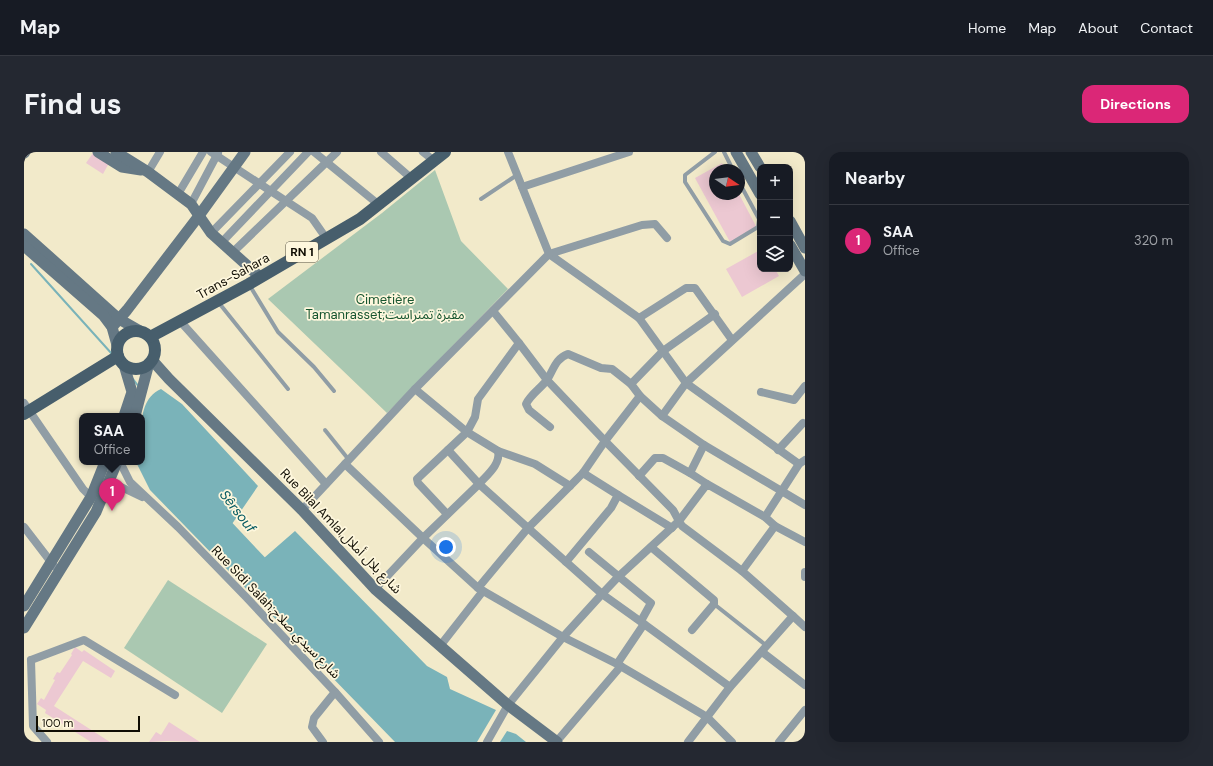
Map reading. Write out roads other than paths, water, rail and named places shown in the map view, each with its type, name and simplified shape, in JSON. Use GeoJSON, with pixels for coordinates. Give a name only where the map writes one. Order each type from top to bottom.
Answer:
{"type":"FeatureCollection","features":[{"type":"Feature","properties":{"kind":"main road","name":"Trans-Sahara"},"geometry":{"type":"LineString","coordinates":[[145,334],[180,321],[218,301],[360,219],[445,152]]}},
{"type":"Feature","properties":{"kind":"main road"},"geometry":{"type":"LineString","coordinates":[[128,332],[145,334],[155,348],[151,361],[136,369],[120,356],[123,336],[128,332]]}},
{"type":"Feature","properties":{"kind":"main road"},"geometry":{"type":"LineString","coordinates":[[26,409],[120,356]]}},
{"type":"Feature","properties":{"kind":"street"},"geometry":{"type":"LineString","coordinates":[[98,152],[122,167],[148,172]]}},
{"type":"Feature","properties":{"kind":"street"},"geometry":{"type":"LineString","coordinates":[[116,152],[128,155],[191,204],[198,217],[211,233],[260,277]]}},
{"type":"Feature","properties":{"kind":"street"},"geometry":{"type":"LineString","coordinates":[[148,172],[160,152]]}},
{"type":"Feature","properties":{"kind":"street"},"geometry":{"type":"LineString","coordinates":[[178,194],[203,152]]}},
{"type":"Feature","properties":{"kind":"street"},"geometry":{"type":"LineString","coordinates":[[115,323],[198,217],[245,152]]}},
{"type":"Feature","properties":{"kind":"street"},"geometry":{"type":"LineString","coordinates":[[211,233],[290,152]]}},
{"type":"Feature","properties":{"kind":"street"},"geometry":{"type":"LineString","coordinates":[[222,243],[308,152]]}},
{"type":"Feature","properties":{"kind":"street"},"geometry":{"type":"LineString","coordinates":[[314,152],[378,204]]}},
{"type":"Feature","properties":{"kind":"street"},"geometry":{"type":"LineString","coordinates":[[233,252],[337,152]]}},
{"type":"Feature","properties":{"kind":"street"},"geometry":{"type":"LineString","coordinates":[[381,152],[411,178]]}},
{"type":"Feature","properties":{"kind":"street"},"geometry":{"type":"LineString","coordinates":[[422,152],[433,160]]}},
{"type":"Feature","properties":{"kind":"street"},"geometry":{"type":"LineString","coordinates":[[508,152],[548,254],[639,318],[686,383],[778,450],[802,462],[765,517]]}},
{"type":"Feature","properties":{"kind":"street"},"geometry":{"type":"LineString","coordinates":[[522,187],[629,152]]}},
{"type":"Feature","properties":{"kind":"street"},"geometry":{"type":"LineString","coordinates":[[736,152],[757,189]]}},
{"type":"Feature","properties":{"kind":"street"},"geometry":{"type":"LineString","coordinates":[[751,152],[758,164]]}},
{"type":"Feature","properties":{"kind":"street"},"geometry":{"type":"LineString","coordinates":[[191,204],[215,153],[312,218],[326,238]]}},
{"type":"Feature","properties":{"kind":"street"},"geometry":{"type":"LineString","coordinates":[[302,510],[415,389],[548,254],[642,226],[655,224],[667,238]]}},
{"type":"Feature","properties":{"kind":"street"},"geometry":{"type":"LineString","coordinates":[[793,226],[805,248]]}},
{"type":"Feature","properties":{"kind":"street"},"geometry":{"type":"LineString","coordinates":[[24,234],[115,323],[120,356],[132,392],[125,413]]}},
{"type":"Feature","properties":{"kind":"street"},"geometry":{"type":"LineString","coordinates":[[24,246],[103,315],[115,323],[145,334]]}},
{"type":"Feature","properties":{"kind":"street"},"geometry":{"type":"LineString","coordinates":[[793,250],[805,271]]}},
{"type":"Feature","properties":{"kind":"street"},"geometry":{"type":"LineString","coordinates":[[662,416],[686,383],[805,274]]}},
{"type":"Feature","properties":{"kind":"street"},"geometry":{"type":"LineString","coordinates":[[639,318],[686,288],[692,287],[695,288],[732,340]]}},
{"type":"Feature","properties":{"kind":"street"},"geometry":{"type":"LineString","coordinates":[[493,311],[547,380],[673,510],[682,526],[742,571],[805,627]]}},
{"type":"Feature","properties":{"kind":"street"},"geometry":{"type":"LineString","coordinates":[[632,384],[663,351],[714,314]]}},
{"type":"Feature","properties":{"kind":"street"},"geometry":{"type":"LineString","coordinates":[[180,321],[326,484]]}},
{"type":"Feature","properties":{"kind":"street"},"geometry":{"type":"LineString","coordinates":[[447,514],[418,483],[417,479],[467,432],[475,417],[478,399],[519,343]]}},
{"type":"Feature","properties":{"kind":"street"},"geometry":{"type":"LineString","coordinates":[[550,427],[526,406],[529,399],[547,380],[554,365],[561,357],[568,354],[601,368],[612,369],[632,384],[640,396],[662,416],[704,445],[805,505]]}},
{"type":"Feature","properties":{"kind":"street"},"geometry":{"type":"LineString","coordinates":[[136,413],[151,361]]}},
{"type":"Feature","properties":{"kind":"street","name":"Rue Bilal Amlal,شارع بلال أملال"},"geometry":{"type":"LineString","coordinates":[[151,361],[302,510],[374,589],[508,705],[557,742]]}},
{"type":"Feature","properties":{"kind":"street"},"geometry":{"type":"LineString","coordinates":[[761,392],[794,400],[805,386]]}},
{"type":"Feature","properties":{"kind":"street"},"geometry":{"type":"LineString","coordinates":[[415,389],[467,432],[498,451],[535,464],[570,486]]}},
{"type":"Feature","properties":{"kind":"street"},"geometry":{"type":"LineString","coordinates":[[440,646],[481,589],[528,528],[583,473],[605,441],[640,396]]}},
{"type":"Feature","properties":{"kind":"street"},"geometry":{"type":"LineString","coordinates":[[26,409],[83,489],[91,497]]}},
{"type":"Feature","properties":{"kind":"street"},"geometry":{"type":"LineString","coordinates":[[778,450],[803,423]]}},
{"type":"Feature","properties":{"kind":"street"},"geometry":{"type":"LineString","coordinates":[[690,473],[704,445]]}},
{"type":"Feature","properties":{"kind":"street"},"geometry":{"type":"LineString","coordinates":[[448,450],[479,484],[602,594],[730,687]]}},
{"type":"Feature","properties":{"kind":"street"},"geometry":{"type":"LineString","coordinates":[[374,589],[447,514],[479,484],[497,463],[499,456],[498,451]]}},
{"type":"Feature","properties":{"kind":"street"},"geometry":{"type":"LineString","coordinates":[[639,476],[655,458],[663,458],[765,517],[775,526],[805,542]]}},
{"type":"Feature","properties":{"kind":"street"},"geometry":{"type":"LineString","coordinates":[[347,462],[423,538],[481,589],[563,637],[619,665],[707,717],[732,742]]}},
{"type":"Feature","properties":{"kind":"street"},"geometry":{"type":"LineString","coordinates":[[24,606],[91,497],[105,465]]}},
{"type":"Feature","properties":{"kind":"street"},"geometry":{"type":"LineString","coordinates":[[24,628],[96,512],[117,465]]}},
{"type":"Feature","properties":{"kind":"street","name":"Rue Sidi Salah;شارع سيدي صلاح"},"geometry":{"type":"LineString","coordinates":[[120,465],[130,482],[152,502],[246,597],[335,692],[379,742]]}},
{"type":"Feature","properties":{"kind":"street"},"geometry":{"type":"LineString","coordinates":[[583,473],[672,528]]}},
{"type":"Feature","properties":{"kind":"street"},"geometry":{"type":"LineString","coordinates":[[487,742],[508,705],[563,637],[618,577],[679,521],[707,484]]}},
{"type":"Feature","properties":{"kind":"street","name":"Rue Sidi Salah;شارع سيدي صلاح"},"geometry":{"type":"LineString","coordinates":[[107,486],[117,485],[152,502]]}},
{"type":"Feature","properties":{"kind":"street"},"geometry":{"type":"LineString","coordinates":[[566,562],[610,508],[618,495]]}},
{"type":"Feature","properties":{"kind":"street"},"geometry":{"type":"LineString","coordinates":[[742,571],[775,526]]}},
{"type":"Feature","properties":{"kind":"street"},"geometry":{"type":"LineString","coordinates":[[24,527],[59,573]]}},
{"type":"Feature","properties":{"kind":"street"},"geometry":{"type":"LineString","coordinates":[[651,547],[712,597],[714,604],[692,630]]}},
{"type":"Feature","properties":{"kind":"street"},"geometry":{"type":"LineString","coordinates":[[557,742],[619,665],[651,603],[589,552]]}},
{"type":"Feature","properties":{"kind":"street"},"geometry":{"type":"LineString","coordinates":[[805,572],[805,577]]}},
{"type":"Feature","properties":{"kind":"street"},"geometry":{"type":"LineString","coordinates":[[688,742],[730,687],[793,616]]}},
{"type":"Feature","properties":{"kind":"street"},"geometry":{"type":"LineString","coordinates":[[31,660],[84,640],[175,695]]}},
{"type":"Feature","properties":{"kind":"street"},"geometry":{"type":"LineString","coordinates":[[764,649],[805,685]]}},
{"type":"Feature","properties":{"kind":"street"},"geometry":{"type":"LineString","coordinates":[[24,654],[31,660],[33,726],[47,742]]}},
{"type":"Feature","properties":{"kind":"street"},"geometry":{"type":"LineString","coordinates":[[323,742],[312,727],[314,718],[335,692]]}},
{"type":"Feature","properties":{"kind":"street"},"geometry":{"type":"LineString","coordinates":[[779,742],[805,710]]}},
{"type":"Feature","properties":{"kind":"lane"},"geometry":{"type":"LineString","coordinates":[[715,152],[685,175],[685,182],[723,241],[730,244],[759,225],[759,219],[745,193]]}},
{"type":"Feature","properties":{"kind":"lane"},"geometry":{"type":"LineString","coordinates":[[724,152],[730,164]]}},
{"type":"Feature","properties":{"kind":"lane"},"geometry":{"type":"LineString","coordinates":[[481,199],[517,175]]}},
{"type":"Feature","properties":{"kind":"lane"},"geometry":{"type":"LineString","coordinates":[[249,284],[278,332],[334,391]]}},
{"type":"Feature","properties":{"kind":"lane"},"geometry":{"type":"LineString","coordinates":[[218,301],[288,389]]}},
{"type":"Feature","properties":{"kind":"lane"},"geometry":{"type":"LineString","coordinates":[[325,430],[347,462]]}},
{"type":"Feature","properties":{"kind":"lane"},"geometry":{"type":"LineString","coordinates":[[714,604],[764,649]]}},
{"type":"Feature","properties":{"kind":"water"},"geometry":{"type":"Polygon","coordinates":[[[161,389],[182,404],[258,486],[232,524],[264,558],[295,531],[427,666],[447,677],[450,689],[496,710],[477,742],[395,742],[150,490],[138,465],[145,465],[145,413],[144,413],[147,402],[153,394],[161,389]]]}},
{"type":"Feature","properties":{"kind":"water"},"geometry":{"type":"Polygon","coordinates":[[[507,731],[516,734],[526,742],[500,742],[507,731]]]}},
{"type":"Feature","properties":{"kind":"waterway","name":"Sêrsouf"},"geometry":{"type":"LineString","coordinates":[[31,264],[112,354]]}},
{"type":"Feature","properties":{"kind":"waterway","name":"Sêrsouf"},"geometry":{"type":"LineString","coordinates":[[133,379],[139,387]]}},
{"type":"Feature","properties":{"kind":"waterway","name":"Sêrsouf"},"geometry":{"type":"LineString","coordinates":[[231,523],[265,559]]}},
{"type":"Feature","properties":{"kind":"place","name":"SAA"},"geometry":{"type":"Point","coordinates":[112,511]}},
{"type":"Feature","properties":{"kind":"park label","name":"Cimetière Tamanrasset;مقبرة تمنراست"},"geometry":{"type":"Point","coordinates":[385,306]}}]}
